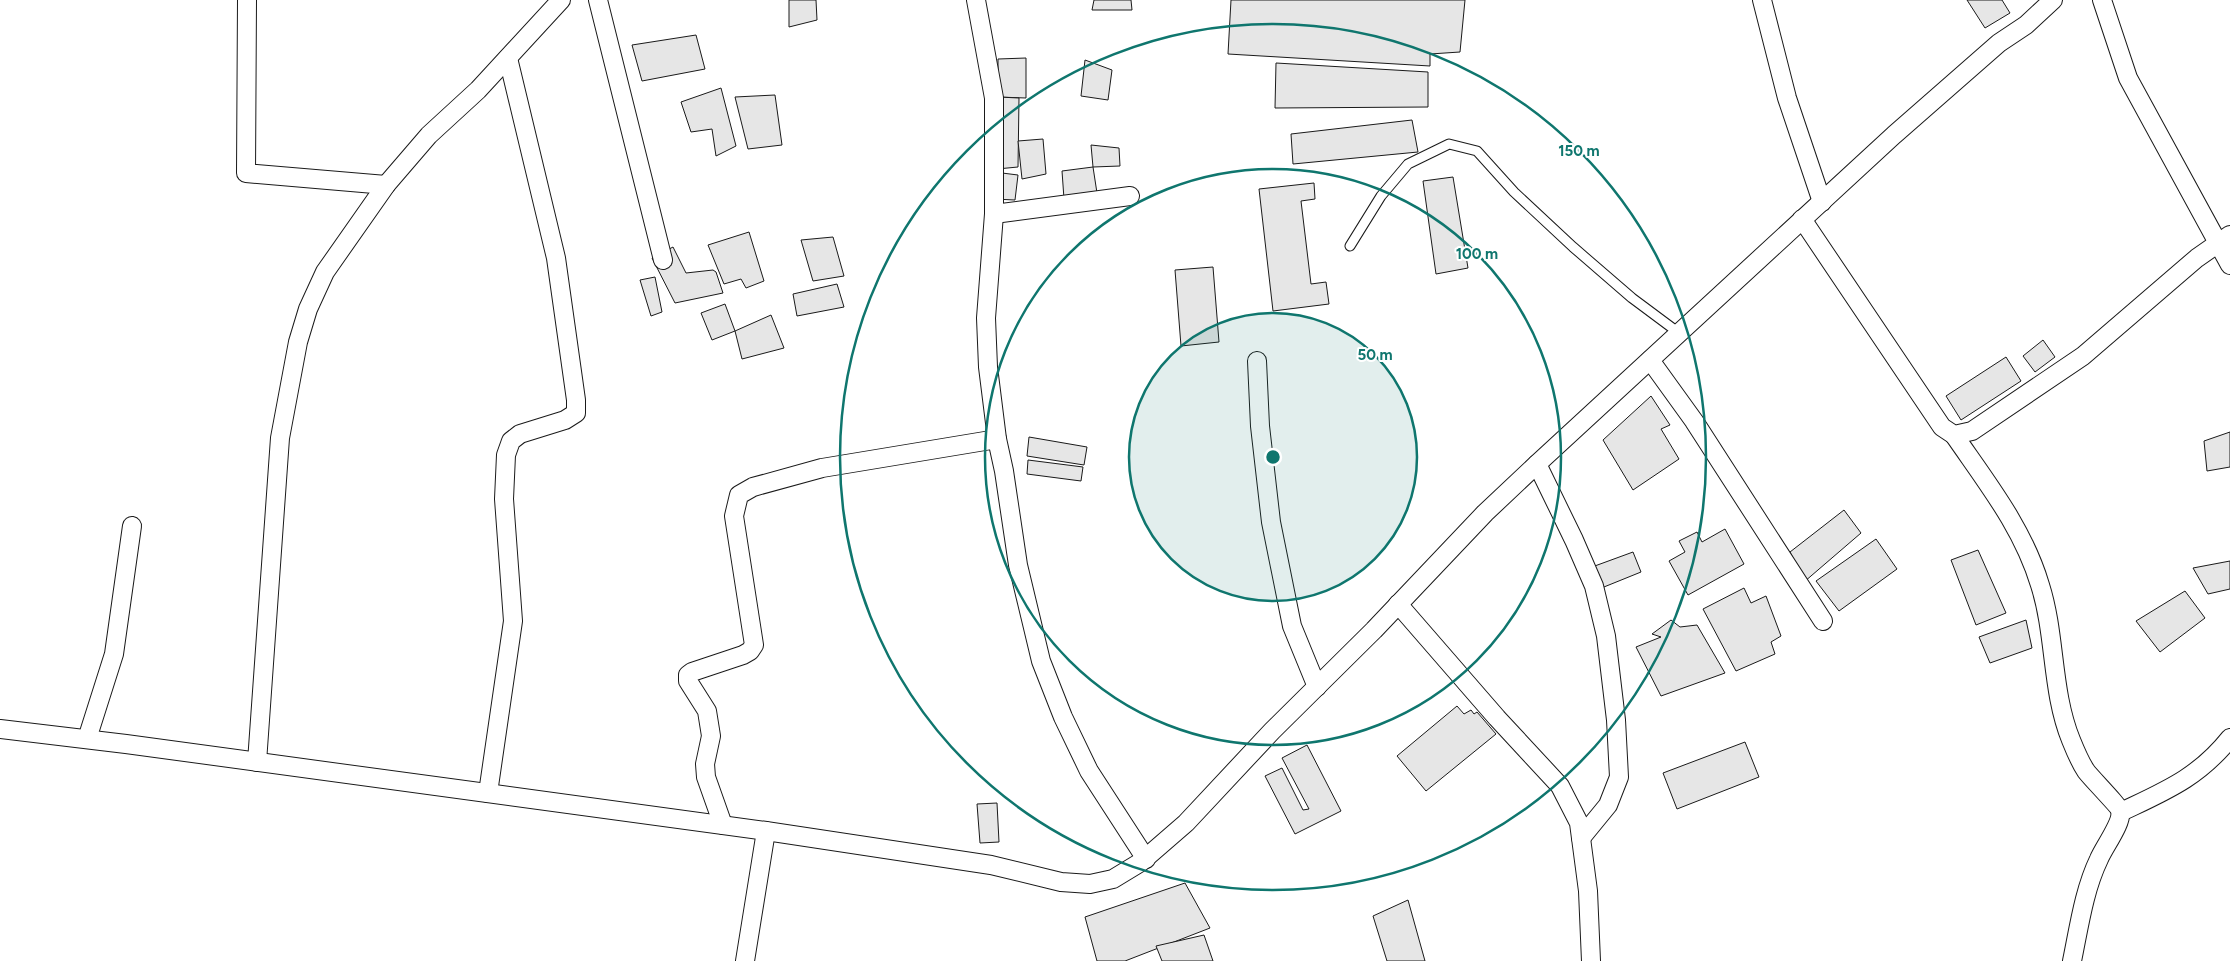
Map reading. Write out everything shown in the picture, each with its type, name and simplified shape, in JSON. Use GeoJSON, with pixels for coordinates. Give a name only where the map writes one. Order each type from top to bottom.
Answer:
{"type":"FeatureCollection","features":[{"type":"Feature","properties":{"kind":"street"},"geometry":{"type":"LineString","coordinates":[[247,0],[246,173],[386,185]]}},
{"type":"Feature","properties":{"kind":"street"},"geometry":{"type":"LineString","coordinates":[[257,762],[280,438],[288,387],[308,309],[325,272],[386,185],[429,135],[478,90],[561,0]]}},
{"type":"Feature","properties":{"kind":"street"},"geometry":{"type":"LineString","coordinates":[[598,0],[663,260]]}},
{"type":"Feature","properties":{"kind":"street"},"geometry":{"type":"LineString","coordinates":[[976,0],[994,98],[994,214],[986,318],[988,367],[997,439],[1004,471],[1018,565],[1040,661],[1063,717],[1089,771],[1146,858]]}},
{"type":"Feature","properties":{"kind":"street"},"geometry":{"type":"LineString","coordinates":[[1762,0],[1787,98],[1822,202]]}},
{"type":"Feature","properties":{"kind":"street"},"geometry":{"type":"LineString","coordinates":[[0,729],[766,831],[992,865],[1061,882],[1090,884],[1113,879],[1146,858],[1186,823],[1485,513],[1537,464],[1909,122],[1999,43],[2026,25],[2053,0]]}},
{"type":"Feature","properties":{"kind":"street"},"geometry":{"type":"LineString","coordinates":[[2102,0],[2128,78],[2225,239],[2230,265]]}},
{"type":"Feature","properties":{"kind":"street"},"geometry":{"type":"LineString","coordinates":[[488,793],[513,621],[504,499],[506,455],[512,441],[520,434],[565,420],[576,413],[576,400],[556,258],[508,58]]}},
{"type":"Feature","properties":{"kind":"street"},"geometry":{"type":"LineString","coordinates":[[994,214],[1130,196]]}},
{"type":"Feature","properties":{"kind":"street"},"geometry":{"type":"LineString","coordinates":[[1802,220],[1942,427],[1954,435],[2008,513],[2024,540],[2040,585],[2050,630],[2058,693],[2070,740],[2086,771],[2106,796],[2117,804],[2121,812],[2119,820],[2098,859],[2085,900],[2072,961]]}},
{"type":"Feature","properties":{"kind":"street"},"geometry":{"type":"LineString","coordinates":[[1954,435],[1972,431],[2083,356],[2197,258],[2225,239]]}},
{"type":"Feature","properties":{"kind":"street"},"geometry":{"type":"LineString","coordinates":[[1650,360],[1699,429],[1823,621]]}},
{"type":"Feature","properties":{"kind":"street"},"geometry":{"type":"LineString","coordinates":[[1257,361],[1260,426],[1271,522],[1292,626],[1317,687]]}},
{"type":"Feature","properties":{"kind":"street"},"geometry":{"type":"LineString","coordinates":[[723,825],[706,776],[705,764],[711,736],[707,711],[688,681],[688,675],[743,655],[750,651],[754,645],[734,516],[739,495],[753,487],[822,468],[997,439]]}},
{"type":"Feature","properties":{"kind":"street"},"geometry":{"type":"LineString","coordinates":[[1537,464],[1594,586],[1607,646],[1616,720],[1618,777],[1608,805],[1581,838]]}},
{"type":"Feature","properties":{"kind":"street"},"geometry":{"type":"LineString","coordinates":[[87,740],[114,654],[132,526]]}},
{"type":"Feature","properties":{"kind":"street"},"geometry":{"type":"LineString","coordinates":[[1398,604],[1497,718],[1560,786],[1579,823],[1588,891],[1591,961]]}},
{"type":"Feature","properties":{"kind":"street"},"geometry":{"type":"LineString","coordinates":[[2121,812],[2171,788],[2200,770],[2230,738]]}},
{"type":"Feature","properties":{"kind":"street"},"geometry":{"type":"LineString","coordinates":[[745,961],[766,831]]}},
{"type":"Feature","properties":{"kind":"lane"},"geometry":{"type":"LineString","coordinates":[[1350,246],[1381,196],[1408,164],[1449,144],[1477,151],[1514,192],[1573,247],[1632,298],[1680,332]]}},
{"type":"Feature","properties":{"kind":"building"},"geometry":{"type":"Polygon","coordinates":[[[789,0],[816,0],[817,20],[789,27],[789,0]]]}},
{"type":"Feature","properties":{"kind":"building"},"geometry":{"type":"Polygon","coordinates":[[[1094,0],[1131,0],[1132,10],[1092,10],[1094,0]]]}},
{"type":"Feature","properties":{"kind":"building"},"geometry":{"type":"Polygon","coordinates":[[[1231,0],[1465,0],[1460,52],[1430,54],[1430,66],[1228,54],[1231,0]]]}},
{"type":"Feature","properties":{"kind":"building"},"geometry":{"type":"Polygon","coordinates":[[[1967,0],[2002,0],[2010,13],[1985,28],[1967,0]]]}},
{"type":"Feature","properties":{"kind":"building"},"geometry":{"type":"Polygon","coordinates":[[[696,35],[705,69],[642,81],[632,45],[696,35]]]}},
{"type":"Feature","properties":{"kind":"building"},"geometry":{"type":"Polygon","coordinates":[[[1026,58],[1026,98],[998,97],[998,59],[1026,58]]]}},
{"type":"Feature","properties":{"kind":"building"},"geometry":{"type":"Polygon","coordinates":[[[1085,60],[1112,70],[1108,100],[1081,96],[1085,60]]]}},
{"type":"Feature","properties":{"kind":"building"},"geometry":{"type":"Polygon","coordinates":[[[1276,63],[1428,72],[1428,107],[1275,108],[1276,63]]]}},
{"type":"Feature","properties":{"kind":"building"},"geometry":{"type":"Polygon","coordinates":[[[721,88],[736,146],[716,156],[712,129],[691,132],[681,102],[721,88]]]}},
{"type":"Feature","properties":{"kind":"building"},"geometry":{"type":"Polygon","coordinates":[[[775,95],[782,145],[748,149],[735,97],[775,95]]]}},
{"type":"Feature","properties":{"kind":"building"},"geometry":{"type":"Polygon","coordinates":[[[998,97],[1019,98],[1018,167],[997,169],[998,97]]]}},
{"type":"Feature","properties":{"kind":"building"},"geometry":{"type":"Polygon","coordinates":[[[1412,120],[1418,152],[1293,164],[1291,134],[1412,120]]]}},
{"type":"Feature","properties":{"kind":"building"},"geometry":{"type":"Polygon","coordinates":[[[1043,139],[1046,174],[1022,179],[1018,141],[1043,139]]]}},
{"type":"Feature","properties":{"kind":"building"},"geometry":{"type":"Polygon","coordinates":[[[1091,145],[1119,148],[1120,166],[1093,167],[1091,145]]]}},
{"type":"Feature","properties":{"kind":"building"},"geometry":{"type":"Polygon","coordinates":[[[1093,167],[1097,193],[1064,199],[1062,171],[1093,167]]]}},
{"type":"Feature","properties":{"kind":"building"},"geometry":{"type":"Polygon","coordinates":[[[994,172],[1018,175],[1015,200],[994,199],[994,172]]]}},
{"type":"Feature","properties":{"kind":"building"},"geometry":{"type":"Polygon","coordinates":[[[1453,177],[1468,268],[1436,274],[1423,181],[1453,177]]]}},
{"type":"Feature","properties":{"kind":"building"},"geometry":{"type":"Polygon","coordinates":[[[1314,183],[1315,199],[1301,201],[1311,284],[1326,282],[1329,304],[1273,311],[1259,189],[1314,183]]]}},
{"type":"Feature","properties":{"kind":"building"},"geometry":{"type":"Polygon","coordinates":[[[749,232],[764,281],[746,288],[741,279],[724,284],[708,245],[749,232]]]}},
{"type":"Feature","properties":{"kind":"building"},"geometry":{"type":"Polygon","coordinates":[[[833,237],[844,276],[813,281],[801,240],[833,237]]]}},
{"type":"Feature","properties":{"kind":"building"},"geometry":{"type":"Polygon","coordinates":[[[673,247],[686,273],[713,270],[716,272],[723,293],[675,303],[652,258],[673,247]]]}},
{"type":"Feature","properties":{"kind":"building"},"geometry":{"type":"Polygon","coordinates":[[[1213,267],[1219,342],[1181,346],[1175,270],[1213,267]]]}},
{"type":"Feature","properties":{"kind":"building"},"geometry":{"type":"Polygon","coordinates":[[[655,277],[662,312],[651,316],[640,280],[655,277]]]}},
{"type":"Feature","properties":{"kind":"building"},"geometry":{"type":"Polygon","coordinates":[[[837,284],[844,307],[797,316],[793,294],[837,284]]]}},
{"type":"Feature","properties":{"kind":"building"},"geometry":{"type":"Polygon","coordinates":[[[725,304],[735,331],[712,340],[701,313],[725,304]]]}},
{"type":"Feature","properties":{"kind":"building"},"geometry":{"type":"Polygon","coordinates":[[[771,315],[784,348],[742,359],[735,331],[771,315]]]}},
{"type":"Feature","properties":{"kind":"building"},"geometry":{"type":"Polygon","coordinates":[[[2043,340],[2055,357],[2035,372],[2023,356],[2043,340]]]}},
{"type":"Feature","properties":{"kind":"building"},"geometry":{"type":"Polygon","coordinates":[[[2006,357],[2021,381],[1961,420],[1946,396],[2006,357]]]}},
{"type":"Feature","properties":{"kind":"building"},"geometry":{"type":"Polygon","coordinates":[[[1651,396],[1670,425],[1661,429],[1679,459],[1633,490],[1603,440],[1651,396]]]}},
{"type":"Feature","properties":{"kind":"building"},"geometry":{"type":"Polygon","coordinates":[[[2230,432],[2230,467],[2207,471],[2204,441],[2230,432]]]}},
{"type":"Feature","properties":{"kind":"building"},"geometry":{"type":"Polygon","coordinates":[[[1029,437],[1087,447],[1084,465],[1027,456],[1029,437]]]}},
{"type":"Feature","properties":{"kind":"building"},"geometry":{"type":"Polygon","coordinates":[[[1028,460],[1083,467],[1081,481],[1027,474],[1028,460]]]}},
{"type":"Feature","properties":{"kind":"building"},"geometry":{"type":"Polygon","coordinates":[[[1844,510],[1861,533],[1804,582],[1790,552],[1844,510]]]}},
{"type":"Feature","properties":{"kind":"building"},"geometry":{"type":"Polygon","coordinates":[[[1725,529],[1744,564],[1688,595],[1669,561],[1685,552],[1679,541],[1697,532],[1702,542],[1725,529]]]}},
{"type":"Feature","properties":{"kind":"building"},"geometry":{"type":"Polygon","coordinates":[[[1876,539],[1897,569],[1839,611],[1816,581],[1876,539]]]}},
{"type":"Feature","properties":{"kind":"building"},"geometry":{"type":"Polygon","coordinates":[[[1978,550],[2006,613],[1976,625],[1951,560],[1978,550]]]}},
{"type":"Feature","properties":{"kind":"building"},"geometry":{"type":"Polygon","coordinates":[[[1633,552],[1641,572],[1599,589],[1592,567],[1633,552]]]}},
{"type":"Feature","properties":{"kind":"building"},"geometry":{"type":"Polygon","coordinates":[[[2230,561],[2230,589],[2208,594],[2193,568],[2230,561]]]}},
{"type":"Feature","properties":{"kind":"building"},"geometry":{"type":"Polygon","coordinates":[[[1744,588],[1751,603],[1766,596],[1781,636],[1771,642],[1775,654],[1736,671],[1703,609],[1744,588]]]}},
{"type":"Feature","properties":{"kind":"building"},"geometry":{"type":"Polygon","coordinates":[[[2185,591],[2205,618],[2160,652],[2136,621],[2185,591]]]}},
{"type":"Feature","properties":{"kind":"building"},"geometry":{"type":"Polygon","coordinates":[[[1671,620],[1680,627],[1697,625],[1725,673],[1661,696],[1636,647],[1661,637],[1652,634],[1671,620]]]}},
{"type":"Feature","properties":{"kind":"building"},"geometry":{"type":"Polygon","coordinates":[[[2026,620],[2032,648],[1990,663],[1979,637],[2026,620]]]}},
{"type":"Feature","properties":{"kind":"building"},"geometry":{"type":"Polygon","coordinates":[[[1457,706],[1464,714],[1471,710],[1474,714],[1477,712],[1496,734],[1426,791],[1397,756],[1457,706]]]}},
{"type":"Feature","properties":{"kind":"building"},"geometry":{"type":"Polygon","coordinates":[[[1745,742],[1759,777],[1677,809],[1663,773],[1745,742]]]}},
{"type":"Feature","properties":{"kind":"building"},"geometry":{"type":"Polygon","coordinates":[[[1307,745],[1341,811],[1295,834],[1265,776],[1282,768],[1303,810],[1309,809],[1282,758],[1307,745]]]}},
{"type":"Feature","properties":{"kind":"building"},"geometry":{"type":"Polygon","coordinates":[[[997,803],[999,842],[980,843],[977,804],[997,803]]]}},
{"type":"Feature","properties":{"kind":"building"},"geometry":{"type":"Polygon","coordinates":[[[1185,883],[1210,928],[1125,961],[1097,961],[1085,917],[1185,883]]]}},
{"type":"Feature","properties":{"kind":"building"},"geometry":{"type":"Polygon","coordinates":[[[1408,900],[1425,961],[1387,961],[1373,916],[1408,900]]]}},
{"type":"Feature","properties":{"kind":"building"},"geometry":{"type":"Polygon","coordinates":[[[1204,935],[1213,961],[1162,961],[1156,946],[1204,935]]]}}]}
